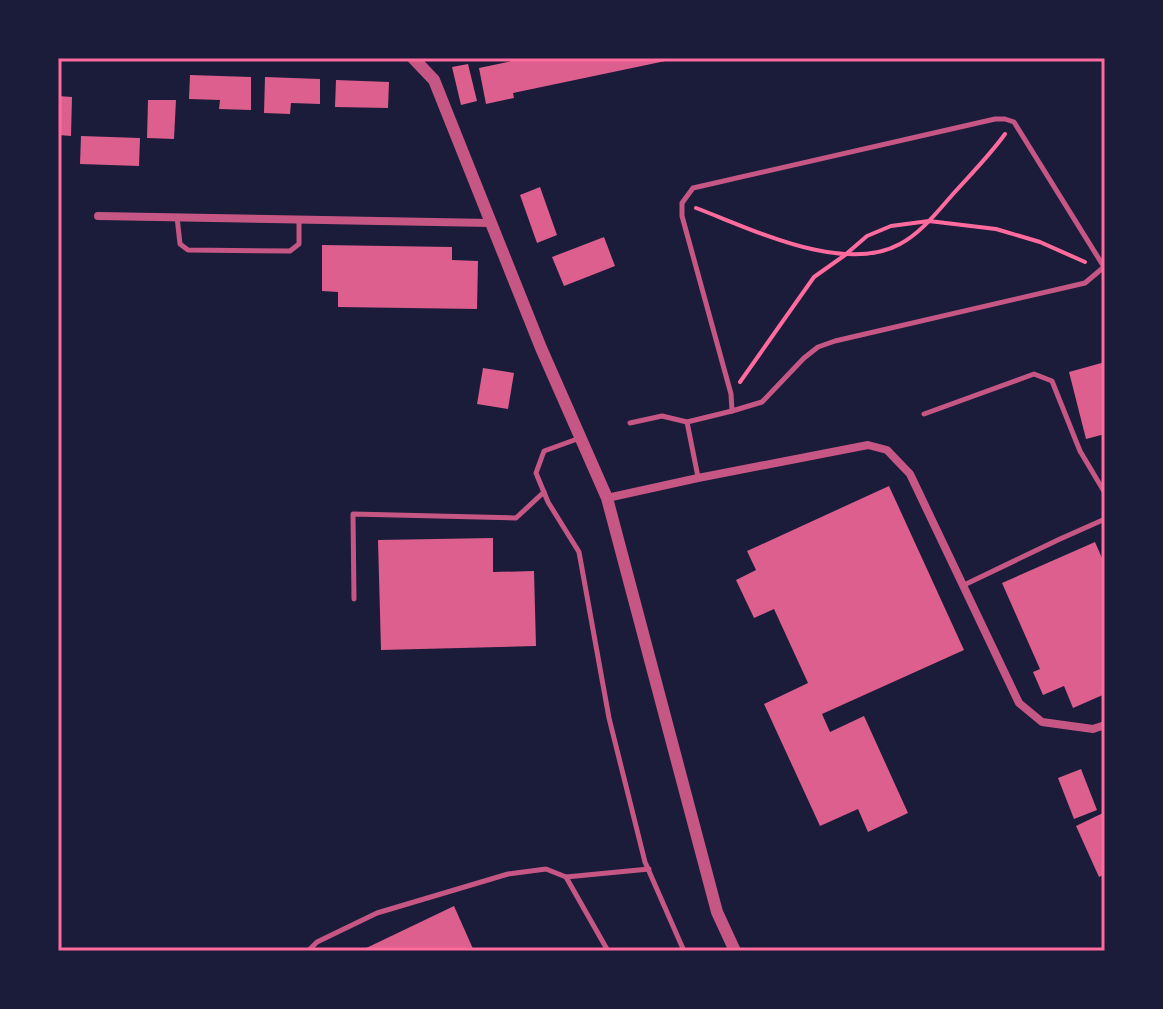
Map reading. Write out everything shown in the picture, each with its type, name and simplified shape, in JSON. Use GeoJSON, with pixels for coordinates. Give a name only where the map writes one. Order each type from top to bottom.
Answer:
{"type":"FeatureCollection","features":[{"type":"Feature","properties":{"kind":"street"},"geometry":{"type":"LineString","coordinates":[[414,58],[434,80],[541,348],[607,498],[717,912],[735,951]]}},
{"type":"Feature","properties":{"kind":"street"},"geometry":{"type":"LineString","coordinates":[[98,216],[490,223]]}},
{"type":"Feature","properties":{"kind":"street"},"geometry":{"type":"LineString","coordinates":[[607,498],[868,445],[887,450],[910,474],[1019,703],[1042,722],[1093,729],[1105,725]]}},
{"type":"Feature","properties":{"kind":"lane"},"geometry":{"type":"LineString","coordinates":[[630,423],[662,416],[687,422],[732,411],[762,402],[818,347],[1085,283],[1104,267],[1014,122],[995,119],[693,188],[682,203],[682,216],[731,394],[732,411]]}},
{"type":"Feature","properties":{"kind":"lane"},"geometry":{"type":"LineString","coordinates":[[177,217],[180,244],[188,250],[290,251],[299,244],[299,220]]}},
{"type":"Feature","properties":{"kind":"lane"},"geometry":{"type":"LineString","coordinates":[[924,414],[1034,374],[1052,381],[1080,451],[1105,493]]}},
{"type":"Feature","properties":{"kind":"lane"},"geometry":{"type":"LineString","coordinates":[[687,422],[698,478]]}},
{"type":"Feature","properties":{"kind":"lane"},"geometry":{"type":"LineString","coordinates":[[580,438],[544,451],[536,473],[548,502],[579,552],[609,718],[649,869],[684,951]]}},
{"type":"Feature","properties":{"kind":"lane"},"geometry":{"type":"LineString","coordinates":[[354,599],[353,514],[516,518],[544,492]]}},
{"type":"Feature","properties":{"kind":"lane"},"geometry":{"type":"LineString","coordinates":[[963,586],[1105,519]]}},
{"type":"Feature","properties":{"kind":"lane"},"geometry":{"type":"LineString","coordinates":[[308,951],[317,942],[377,913],[508,874],[546,869],[566,877],[649,869]]}},
{"type":"Feature","properties":{"kind":"lane"},"geometry":{"type":"LineString","coordinates":[[566,877],[608,951]]}},
{"type":"Feature","properties":{"kind":"path"},"geometry":{"type":"LineString","coordinates":[[682,203],[805,248],[845,255],[876,253],[901,244],[929,221],[1014,122]]}},
{"type":"Feature","properties":{"kind":"path"},"geometry":{"type":"LineString","coordinates":[[731,394],[814,277],[867,236],[891,226],[929,221],[996,229],[1104,267]]}},
{"type":"Feature","properties":{"kind":"building"},"geometry":{"type":"Polygon","coordinates":[[[526,58],[675,59],[513,93],[514,98],[486,104],[479,68],[526,58]]]}},
{"type":"Feature","properties":{"kind":"building"},"geometry":{"type":"Polygon","coordinates":[[[468,64],[477,101],[461,105],[452,67],[468,64]]]}},
{"type":"Feature","properties":{"kind":"building"},"geometry":{"type":"Polygon","coordinates":[[[190,75],[251,77],[251,110],[219,109],[220,100],[189,99],[190,75]]]}},
{"type":"Feature","properties":{"kind":"building"},"geometry":{"type":"Polygon","coordinates":[[[265,77],[320,79],[320,104],[291,103],[290,114],[264,113],[265,77]]]}},
{"type":"Feature","properties":{"kind":"building"},"geometry":{"type":"Polygon","coordinates":[[[336,80],[389,82],[388,108],[335,107],[336,80]]]}},
{"type":"Feature","properties":{"kind":"building"},"geometry":{"type":"Polygon","coordinates":[[[58,96],[72,97],[71,136],[58,135],[58,96]]]}},
{"type":"Feature","properties":{"kind":"building"},"geometry":{"type":"Polygon","coordinates":[[[148,100],[176,100],[174,139],[147,138],[148,100]]]}},
{"type":"Feature","properties":{"kind":"building"},"geometry":{"type":"Polygon","coordinates":[[[81,136],[140,138],[139,166],[80,164],[81,136]]]}},
{"type":"Feature","properties":{"kind":"building"},"geometry":{"type":"Polygon","coordinates":[[[540,187],[557,235],[537,243],[520,195],[540,187]]]}},
{"type":"Feature","properties":{"kind":"building"},"geometry":{"type":"Polygon","coordinates":[[[604,237],[615,266],[564,286],[552,257],[604,237]]]}},
{"type":"Feature","properties":{"kind":"building"},"geometry":{"type":"Polygon","coordinates":[[[322,245],[452,247],[452,260],[478,261],[477,309],[338,307],[338,292],[322,291],[322,245]]]}},
{"type":"Feature","properties":{"kind":"building"},"geometry":{"type":"Polygon","coordinates":[[[1105,362],[1105,434],[1086,439],[1069,372],[1105,362]]]}},
{"type":"Feature","properties":{"kind":"building"},"geometry":{"type":"Polygon","coordinates":[[[483,368],[514,373],[508,409],[477,404],[483,368]]]}},
{"type":"Feature","properties":{"kind":"building"},"geometry":{"type":"Polygon","coordinates":[[[889,486],[964,650],[822,714],[830,732],[864,716],[908,813],[868,832],[858,809],[820,826],[764,704],[808,683],[774,609],[754,618],[736,580],[756,570],[747,551],[889,486]]]}},
{"type":"Feature","properties":{"kind":"building"},"geometry":{"type":"Polygon","coordinates":[[[493,538],[493,572],[534,571],[536,646],[381,650],[378,540],[493,538]]]}},
{"type":"Feature","properties":{"kind":"building"},"geometry":{"type":"Polygon","coordinates":[[[1095,542],[1105,565],[1105,694],[1073,708],[1064,686],[1043,695],[1033,672],[1040,669],[1002,583],[1095,542]]]}},
{"type":"Feature","properties":{"kind":"building"},"geometry":{"type":"Polygon","coordinates":[[[1081,769],[1097,810],[1074,819],[1058,778],[1081,769]]]}},
{"type":"Feature","properties":{"kind":"building"},"geometry":{"type":"Polygon","coordinates":[[[1105,812],[1105,874],[1099,877],[1076,826],[1105,812]]]}},
{"type":"Feature","properties":{"kind":"building"},"geometry":{"type":"Polygon","coordinates":[[[454,906],[474,951],[360,951],[454,906]]]}}]}
